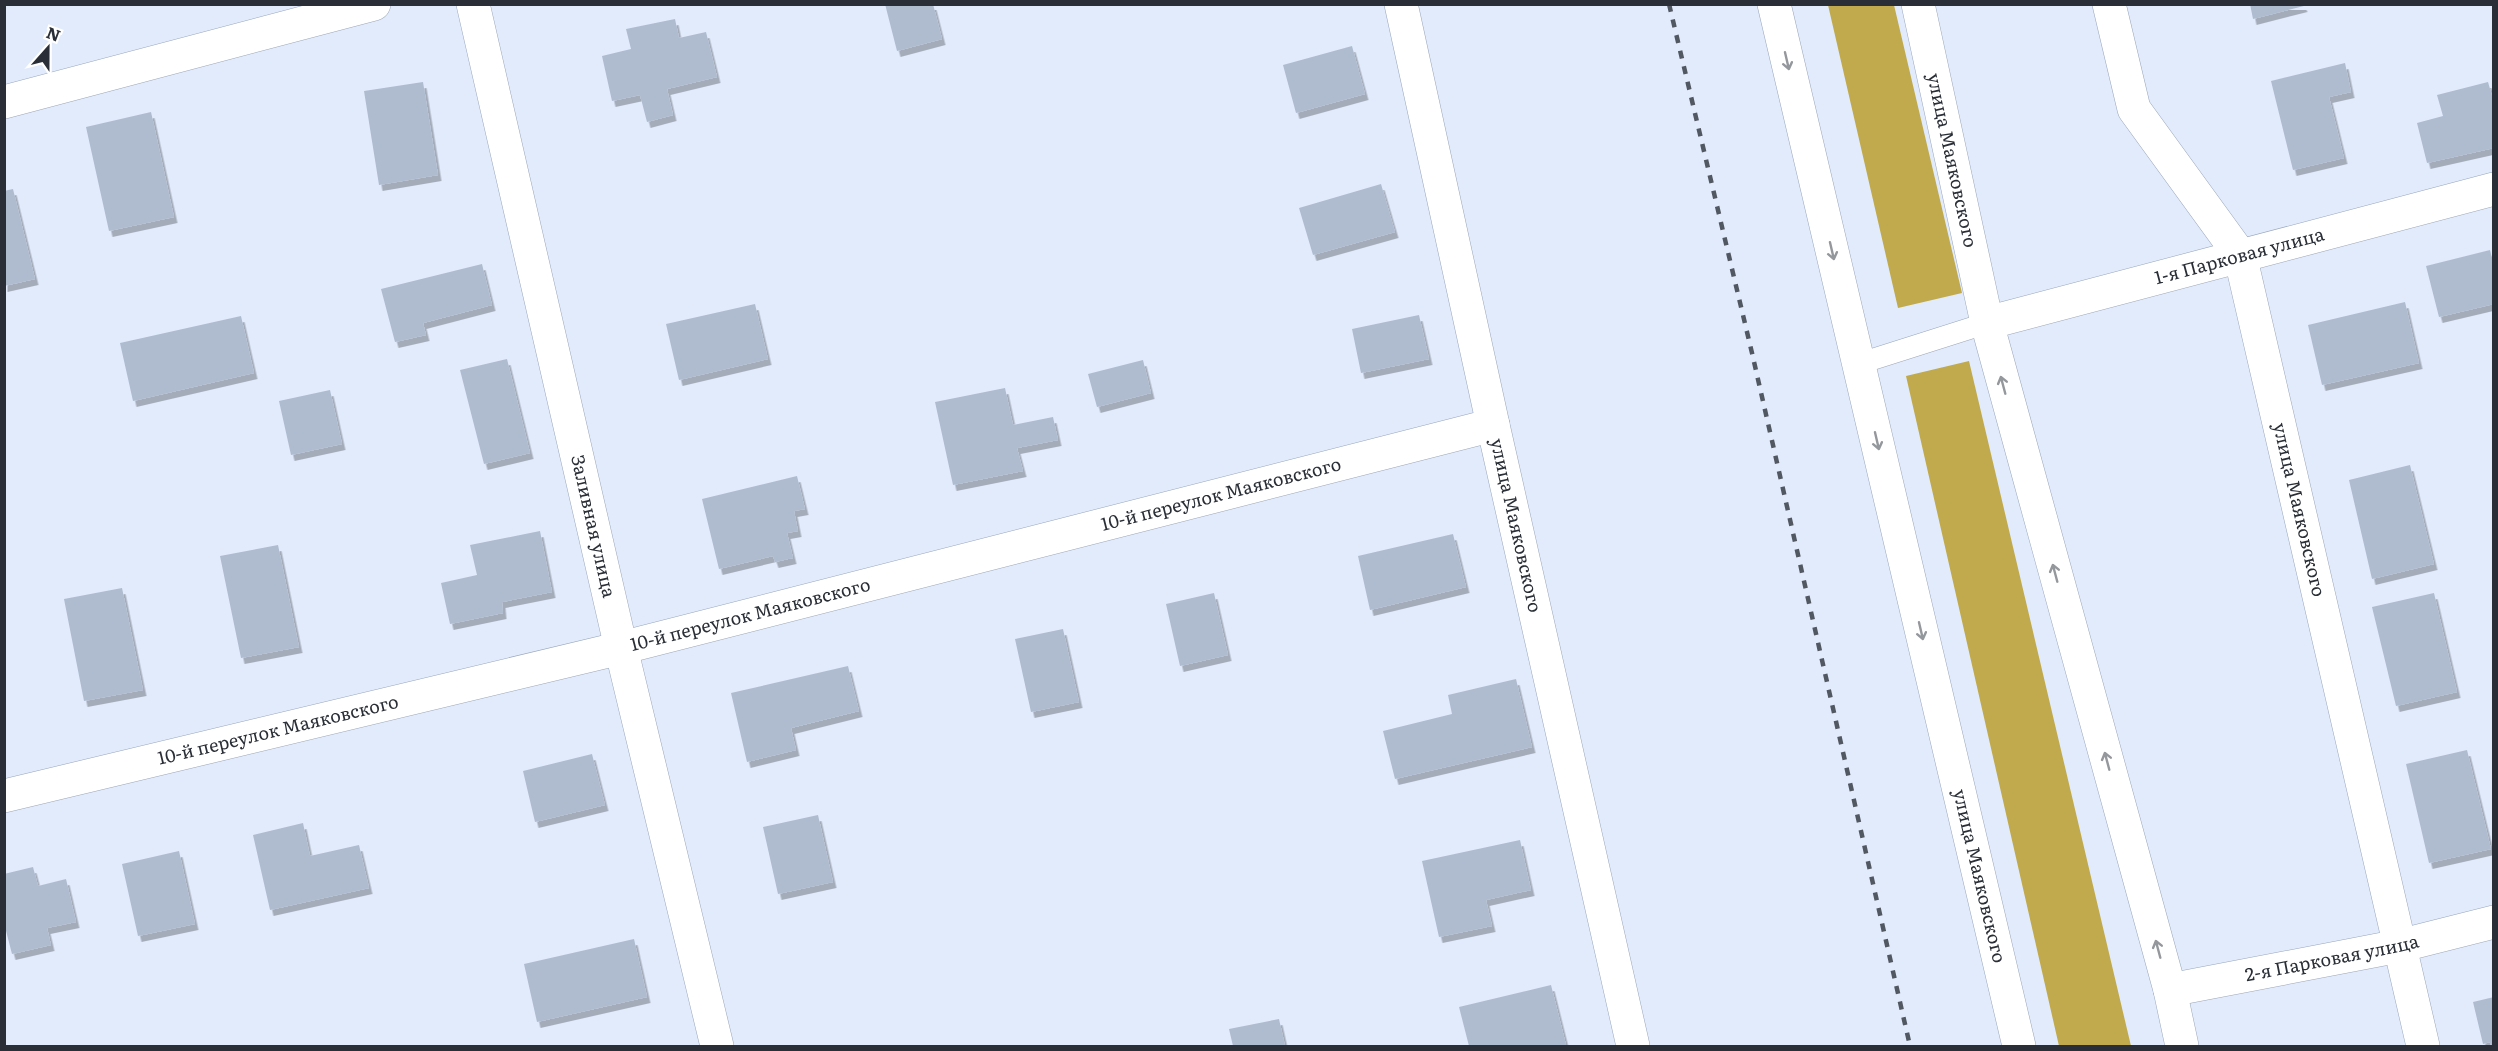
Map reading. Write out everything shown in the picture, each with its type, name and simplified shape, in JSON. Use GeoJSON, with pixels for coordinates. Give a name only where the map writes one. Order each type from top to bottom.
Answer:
{"type":"FeatureCollection","features":[{"type":"Feature","properties":{"kind":"street"},"geometry":{"type":"LineString","coordinates":[[4,102],[374,4]]}},
{"type":"Feature","properties":{"kind":"street","name":"Заливная улица"},"geometry":{"type":"LineString","coordinates":[[473,4],[621,648],[717,1047]]}},
{"type":"Feature","properties":{"kind":"street","name":"улица Маяковского"},"geometry":{"type":"LineString","coordinates":[[1401,4],[1492,424],[1633,1047]]}},
{"type":"Feature","properties":{"kind":"street","name":"улица Маяковского"},"geometry":{"type":"LineString","coordinates":[[1774,4],[2019,1047]]}},
{"type":"Feature","properties":{"kind":"street","name":"улица Маяковского"},"geometry":{"type":"LineString","coordinates":[[1918,4],[1987,324],[2170,990],[2182,1047]]}},
{"type":"Feature","properties":{"kind":"street","name":"улица Маяковского"},"geometry":{"type":"LineString","coordinates":[[2109,4],[2134,109],[2240,255],[2423,1047]]}},
{"type":"Feature","properties":{"kind":"street","name":"1-я Парковая улица"},"geometry":{"type":"LineString","coordinates":[[1987,324],[2493,189]]}},
{"type":"Feature","properties":{"kind":"street","name":"10-й переулок Маяковского"},"geometry":{"type":"LineString","coordinates":[[4,795],[621,648],[1492,424]]}},
{"type":"Feature","properties":{"kind":"street","name":"2-я Парковая улица"},"geometry":{"type":"LineString","coordinates":[[2170,990],[2398,946],[2493,922]]}},
{"type":"Feature","properties":{"kind":"lane"},"geometry":{"type":"LineString","coordinates":[[1858,364],[1987,324]]}},
{"type":"Feature","properties":{"kind":"shaded area"},"geometry":{"type":"Polygon","coordinates":[[[1828,5],[1894,5],[1962,293],[1898,308],[1828,5]]]}},
{"type":"Feature","properties":{"kind":"shaded area"},"geometry":{"type":"Polygon","coordinates":[[[1969,361],[2131,1046],[2059,1046],[1906,376],[1969,361]]]}},
{"type":"Feature","properties":{"kind":"building"},"geometry":{"type":"Polygon","coordinates":[[[885,4],[933,4],[942,39],[897,51],[885,4]]]}},
{"type":"Feature","properties":{"kind":"building"},"geometry":{"type":"Polygon","coordinates":[[[2250,4],[2303,4],[2304,6],[2253,19],[2250,4]]]}},
{"type":"Feature","properties":{"kind":"building"},"geometry":{"type":"Polygon","coordinates":[[[675,19],[679,38],[706,32],[717,77],[667,89],[673,115],[647,122],[640,95],[612,101],[602,56],[631,49],[626,29],[675,19]]]}},
{"type":"Feature","properties":{"kind":"building"},"geometry":{"type":"Polygon","coordinates":[[[1352,46],[1365,94],[1296,113],[1283,65],[1352,46]]]}},
{"type":"Feature","properties":{"kind":"building"},"geometry":{"type":"Polygon","coordinates":[[[2345,63],[2351,92],[2329,97],[2344,158],[2293,170],[2271,81],[2345,63]]]}},
{"type":"Feature","properties":{"kind":"building"},"geometry":{"type":"Polygon","coordinates":[[[423,82],[438,175],[379,185],[364,91],[423,82]]]}},
{"type":"Feature","properties":{"kind":"building"},"geometry":{"type":"Polygon","coordinates":[[[2488,82],[2494,103],[2494,148],[2427,163],[2417,123],[2443,116],[2437,95],[2488,82]]]}},
{"type":"Feature","properties":{"kind":"building"},"geometry":{"type":"Polygon","coordinates":[[[151,112],[174,217],[109,231],[86,127],[151,112]]]}},
{"type":"Feature","properties":{"kind":"building"},"geometry":{"type":"Polygon","coordinates":[[[1381,184],[1395,232],[1313,255],[1299,208],[1381,184]]]}},
{"type":"Feature","properties":{"kind":"building"},"geometry":{"type":"Polygon","coordinates":[[[13,189],[35,279],[4,286],[4,191],[13,189]]]}},
{"type":"Feature","properties":{"kind":"building"},"geometry":{"type":"Polygon","coordinates":[[[2490,250],[2494,266],[2494,304],[2439,317],[2426,266],[2490,250]]]}},
{"type":"Feature","properties":{"kind":"building"},"geometry":{"type":"Polygon","coordinates":[[[482,264],[492,305],[423,323],[426,335],[395,342],[381,289],[482,264]]]}},
{"type":"Feature","properties":{"kind":"building"},"geometry":{"type":"Polygon","coordinates":[[[2405,302],[2419,363],[2322,385],[2308,325],[2405,302]]]}},
{"type":"Feature","properties":{"kind":"building"},"geometry":{"type":"Polygon","coordinates":[[[755,304],[768,359],[679,380],[666,324],[755,304]]]}},
{"type":"Feature","properties":{"kind":"building"},"geometry":{"type":"Polygon","coordinates":[[[1419,315],[1429,359],[1361,373],[1352,329],[1419,315]]]}},
{"type":"Feature","properties":{"kind":"building"},"geometry":{"type":"Polygon","coordinates":[[[241,316],[254,373],[133,401],[120,343],[241,316]]]}},
{"type":"Feature","properties":{"kind":"building"},"geometry":{"type":"Polygon","coordinates":[[[507,359],[530,453],[484,464],[460,370],[507,359]]]}},
{"type":"Feature","properties":{"kind":"building"},"geometry":{"type":"Polygon","coordinates":[[[1143,360],[1151,393],[1097,407],[1088,374],[1143,360]]]}},
{"type":"Feature","properties":{"kind":"building"},"geometry":{"type":"Polygon","coordinates":[[[1005,388],[1013,425],[1053,417],[1058,440],[1017,448],[1023,471],[953,485],[935,402],[1005,388]]]}},
{"type":"Feature","properties":{"kind":"building"},"geometry":{"type":"Polygon","coordinates":[[[330,390],[342,444],[291,455],[279,401],[330,390]]]}},
{"type":"Feature","properties":{"kind":"building"},"geometry":{"type":"Polygon","coordinates":[[[2410,465],[2434,564],[2372,579],[2349,480],[2410,465]]]}},
{"type":"Feature","properties":{"kind":"building"},"geometry":{"type":"Polygon","coordinates":[[[797,476],[805,509],[794,511],[798,531],[787,533],[793,558],[775,562],[773,556],[719,569],[702,499],[797,476]]]}},
{"type":"Feature","properties":{"kind":"building"},"geometry":{"type":"Polygon","coordinates":[[[540,531],[552,592],[502,602],[503,613],[450,624],[441,583],[477,575],[470,545],[540,531]]]}},
{"type":"Feature","properties":{"kind":"building"},"geometry":{"type":"Polygon","coordinates":[[[1453,534],[1466,587],[1370,610],[1358,556],[1453,534]]]}},
{"type":"Feature","properties":{"kind":"building"},"geometry":{"type":"Polygon","coordinates":[[[278,545],[299,647],[241,658],[220,556],[278,545]]]}},
{"type":"Feature","properties":{"kind":"building"},"geometry":{"type":"Polygon","coordinates":[[[122,588],[143,690],[84,701],[64,599],[122,588]]]}},
{"type":"Feature","properties":{"kind":"building"},"geometry":{"type":"Polygon","coordinates":[[[1214,593],[1228,655],[1180,666],[1166,604],[1214,593]]]}},
{"type":"Feature","properties":{"kind":"building"},"geometry":{"type":"Polygon","coordinates":[[[2434,593],[2457,692],[2396,706],[2372,607],[2434,593]]]}},
{"type":"Feature","properties":{"kind":"building"},"geometry":{"type":"Polygon","coordinates":[[[1063,629],[1079,702],[1031,712],[1015,639],[1063,629]]]}},
{"type":"Feature","properties":{"kind":"building"},"geometry":{"type":"Polygon","coordinates":[[[848,666],[859,711],[791,728],[796,750],[747,762],[731,693],[848,666]]]}},
{"type":"Feature","properties":{"kind":"building"},"geometry":{"type":"Polygon","coordinates":[[[1516,679],[1532,747],[1395,779],[1383,731],[1452,714],[1448,695],[1516,679]]]}},
{"type":"Feature","properties":{"kind":"building"},"geometry":{"type":"Polygon","coordinates":[[[2467,750],[2491,849],[2429,863],[2406,764],[2467,750]]]}},
{"type":"Feature","properties":{"kind":"building"},"geometry":{"type":"Polygon","coordinates":[[[592,754],[605,805],[535,822],[523,771],[592,754]]]}},
{"type":"Feature","properties":{"kind":"building"},"geometry":{"type":"Polygon","coordinates":[[[818,815],[833,882],[778,894],[763,827],[818,815]]]}},
{"type":"Feature","properties":{"kind":"building"},"geometry":{"type":"Polygon","coordinates":[[[303,823],[310,856],[359,845],[369,888],[270,910],[253,835],[303,823]]]}},
{"type":"Feature","properties":{"kind":"building"},"geometry":{"type":"Polygon","coordinates":[[[1520,840],[1531,890],[1486,900],[1492,926],[1439,937],[1422,861],[1520,840]]]}},
{"type":"Feature","properties":{"kind":"building"},"geometry":{"type":"Polygon","coordinates":[[[179,851],[195,924],[138,936],[122,864],[179,851]]]}},
{"type":"Feature","properties":{"kind":"building"},"geometry":{"type":"Polygon","coordinates":[[[33,867],[38,886],[66,879],[76,922],[47,928],[51,945],[12,954],[4,923],[4,874],[33,867]]]}},
{"type":"Feature","properties":{"kind":"building"},"geometry":{"type":"Polygon","coordinates":[[[634,939],[647,997],[537,1022],[524,964],[634,939]]]}},
{"type":"Feature","properties":{"kind":"building"},"geometry":{"type":"Polygon","coordinates":[[[1551,985],[1566,1045],[1469,1046],[1459,1007],[1551,985]]]}},
{"type":"Feature","properties":{"kind":"building"},"geometry":{"type":"Polygon","coordinates":[[[2494,997],[2494,1046],[2491,1046],[2490,1042],[2483,1044],[2473,1002],[2494,997]]]}},
{"type":"Feature","properties":{"kind":"building"},"geometry":{"type":"Polygon","coordinates":[[[1279,1019],[1285,1046],[1233,1046],[1229,1029],[1279,1019]]]}},
{"type":"Feature","properties":{"kind":"railway"},"geometry":{"type":"LineString","coordinates":[[1669,4],[1752,353],[1910,1046]]}}]}
